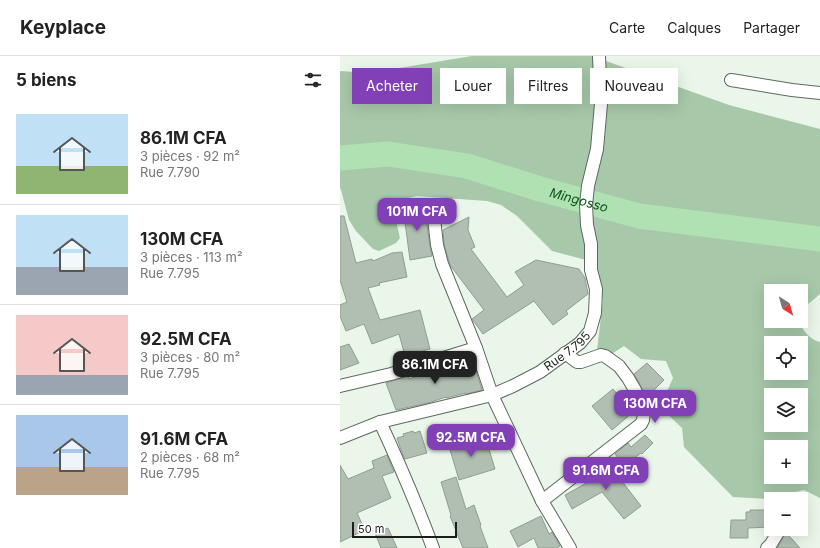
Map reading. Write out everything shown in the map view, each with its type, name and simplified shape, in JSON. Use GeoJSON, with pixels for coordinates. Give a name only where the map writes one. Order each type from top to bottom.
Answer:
{"type":"FeatureCollection","features":[{"type":"Feature","properties":{"kind":"street","name":"Rue 7.795"},"geometry":{"type":"LineString","coordinates":[[340,438],[380,422],[492,395],[540,372],[580,343],[590,331],[595,313],[596,289],[591,270],[591,244],[587,225],[586,205],[588,186],[597,149],[601,104],[599,56]]}},
{"type":"Feature","properties":{"kind":"street"},"geometry":{"type":"LineString","coordinates":[[731,80],[820,93]]}},
{"type":"Feature","properties":{"kind":"street"},"geometry":{"type":"LineString","coordinates":[[433,209],[437,244],[442,264],[476,348],[492,395],[542,500],[570,548]]}},
{"type":"Feature","properties":{"kind":"street"},"geometry":{"type":"LineString","coordinates":[[340,386],[391,374],[476,348]]}},
{"type":"Feature","properties":{"kind":"street"},"geometry":{"type":"LineString","coordinates":[[542,500],[635,429],[643,420],[644,413],[635,390],[619,366],[605,356],[598,356],[577,362],[565,353]]}},
{"type":"Feature","properties":{"kind":"street"},"geometry":{"type":"LineString","coordinates":[[380,422],[398,460],[433,548]]}},
{"type":"Feature","properties":{"kind":"street"},"geometry":{"type":"LineString","coordinates":[[767,548],[776,536]]}},
{"type":"Feature","properties":{"kind":"green space"},"geometry":{"type":"Polygon","coordinates":[[[472,56],[592,56],[626,68],[590,68],[590,104],[678,104],[678,87],[729,105],[820,129],[820,294],[808,304],[808,284],[764,284],[764,328],[802,328],[813,339],[820,342],[820,498],[804,490],[796,492],[764,492],[764,499],[733,497],[684,447],[682,428],[660,407],[673,378],[666,361],[641,359],[624,346],[607,357],[597,350],[603,300],[594,262],[552,251],[517,216],[501,205],[487,201],[417,196],[403,199],[393,208],[400,238],[396,243],[379,251],[373,249],[356,231],[349,220],[340,188],[340,71],[352,72],[352,104],[432,104],[432,68],[399,68],[472,56]]]}},
{"type":"Feature","properties":{"kind":"building"},"geometry":{"type":"Polygon","coordinates":[[[424,204],[432,256],[410,260],[403,207],[424,204]]]}},
{"type":"Feature","properties":{"kind":"building"},"geometry":{"type":"Polygon","coordinates":[[[340,216],[344,216],[356,263],[372,259],[373,261],[392,253],[402,252],[407,277],[379,283],[380,285],[368,288],[380,320],[420,310],[430,349],[405,356],[399,334],[372,344],[364,324],[346,331],[340,316],[340,305],[347,302],[340,280],[340,216]]]}},
{"type":"Feature","properties":{"kind":"building"},"geometry":{"type":"Polygon","coordinates":[[[469,217],[468,230],[475,247],[471,249],[507,297],[524,285],[515,272],[536,260],[579,269],[585,278],[588,294],[566,311],[568,314],[553,325],[534,301],[483,334],[472,319],[484,310],[450,265],[444,244],[443,230],[469,217]]]}},
{"type":"Feature","properties":{"kind":"building"},"geometry":{"type":"Polygon","coordinates":[[[349,344],[359,363],[340,370],[340,347],[349,344]]]}},
{"type":"Feature","properties":{"kind":"building"},"geometry":{"type":"Polygon","coordinates":[[[472,358],[482,390],[446,397],[428,403],[396,410],[386,383],[408,376],[409,379],[434,371],[433,369],[455,362],[456,364],[472,358]]]}},
{"type":"Feature","properties":{"kind":"building"},"geometry":{"type":"Polygon","coordinates":[[[647,363],[664,380],[648,396],[634,374],[647,363]]]}},
{"type":"Feature","properties":{"kind":"building"},"geometry":{"type":"Polygon","coordinates":[[[613,389],[632,413],[612,430],[592,406],[613,389]]]}},
{"type":"Feature","properties":{"kind":"building"},"geometry":{"type":"Polygon","coordinates":[[[413,431],[414,433],[420,431],[427,453],[405,459],[397,438],[404,436],[403,434],[413,431]]]}},
{"type":"Feature","properties":{"kind":"building"},"geometry":{"type":"Polygon","coordinates":[[[645,435],[653,443],[642,454],[641,453],[622,467],[617,461],[619,459],[615,454],[628,443],[631,447],[645,435]]]}},
{"type":"Feature","properties":{"kind":"building"},"geometry":{"type":"Polygon","coordinates":[[[481,436],[484,447],[488,446],[495,469],[459,480],[449,446],[481,436]]]}},
{"type":"Feature","properties":{"kind":"building"},"geometry":{"type":"Polygon","coordinates":[[[387,455],[394,472],[382,476],[391,498],[357,513],[365,530],[340,542],[340,465],[348,479],[374,468],[372,461],[387,455]]]}},
{"type":"Feature","properties":{"kind":"building"},"geometry":{"type":"Polygon","coordinates":[[[615,461],[625,478],[621,480],[641,506],[624,519],[602,492],[572,509],[565,495],[592,480],[590,476],[615,461]]]}},
{"type":"Feature","properties":{"kind":"building"},"geometry":{"type":"Polygon","coordinates":[[[456,477],[466,509],[474,505],[488,548],[463,548],[450,516],[451,515],[441,482],[456,477]]]}},
{"type":"Feature","properties":{"kind":"building"},"geometry":{"type":"Polygon","coordinates":[[[750,510],[764,510],[764,527],[748,528],[748,538],[730,538],[731,520],[746,520],[746,512],[750,512],[750,510]]]}},
{"type":"Feature","properties":{"kind":"building"},"geometry":{"type":"Polygon","coordinates":[[[541,516],[549,534],[552,532],[560,546],[557,548],[538,548],[534,538],[518,547],[510,531],[541,516]]]}},
{"type":"Feature","properties":{"kind":"building"},"geometry":{"type":"Polygon","coordinates":[[[388,528],[397,548],[381,548],[375,533],[388,528]]]}},
{"type":"Feature","properties":{"kind":"building"},"geometry":{"type":"Polygon","coordinates":[[[784,536],[789,536],[800,548],[777,548],[784,536]]]}},
{"type":"Feature","properties":{"kind":"waterway","name":"Mingosso"},"geometry":{"type":"LineString","coordinates":[[340,158],[388,154],[467,166],[540,189],[639,216],[820,239]]}}]}
